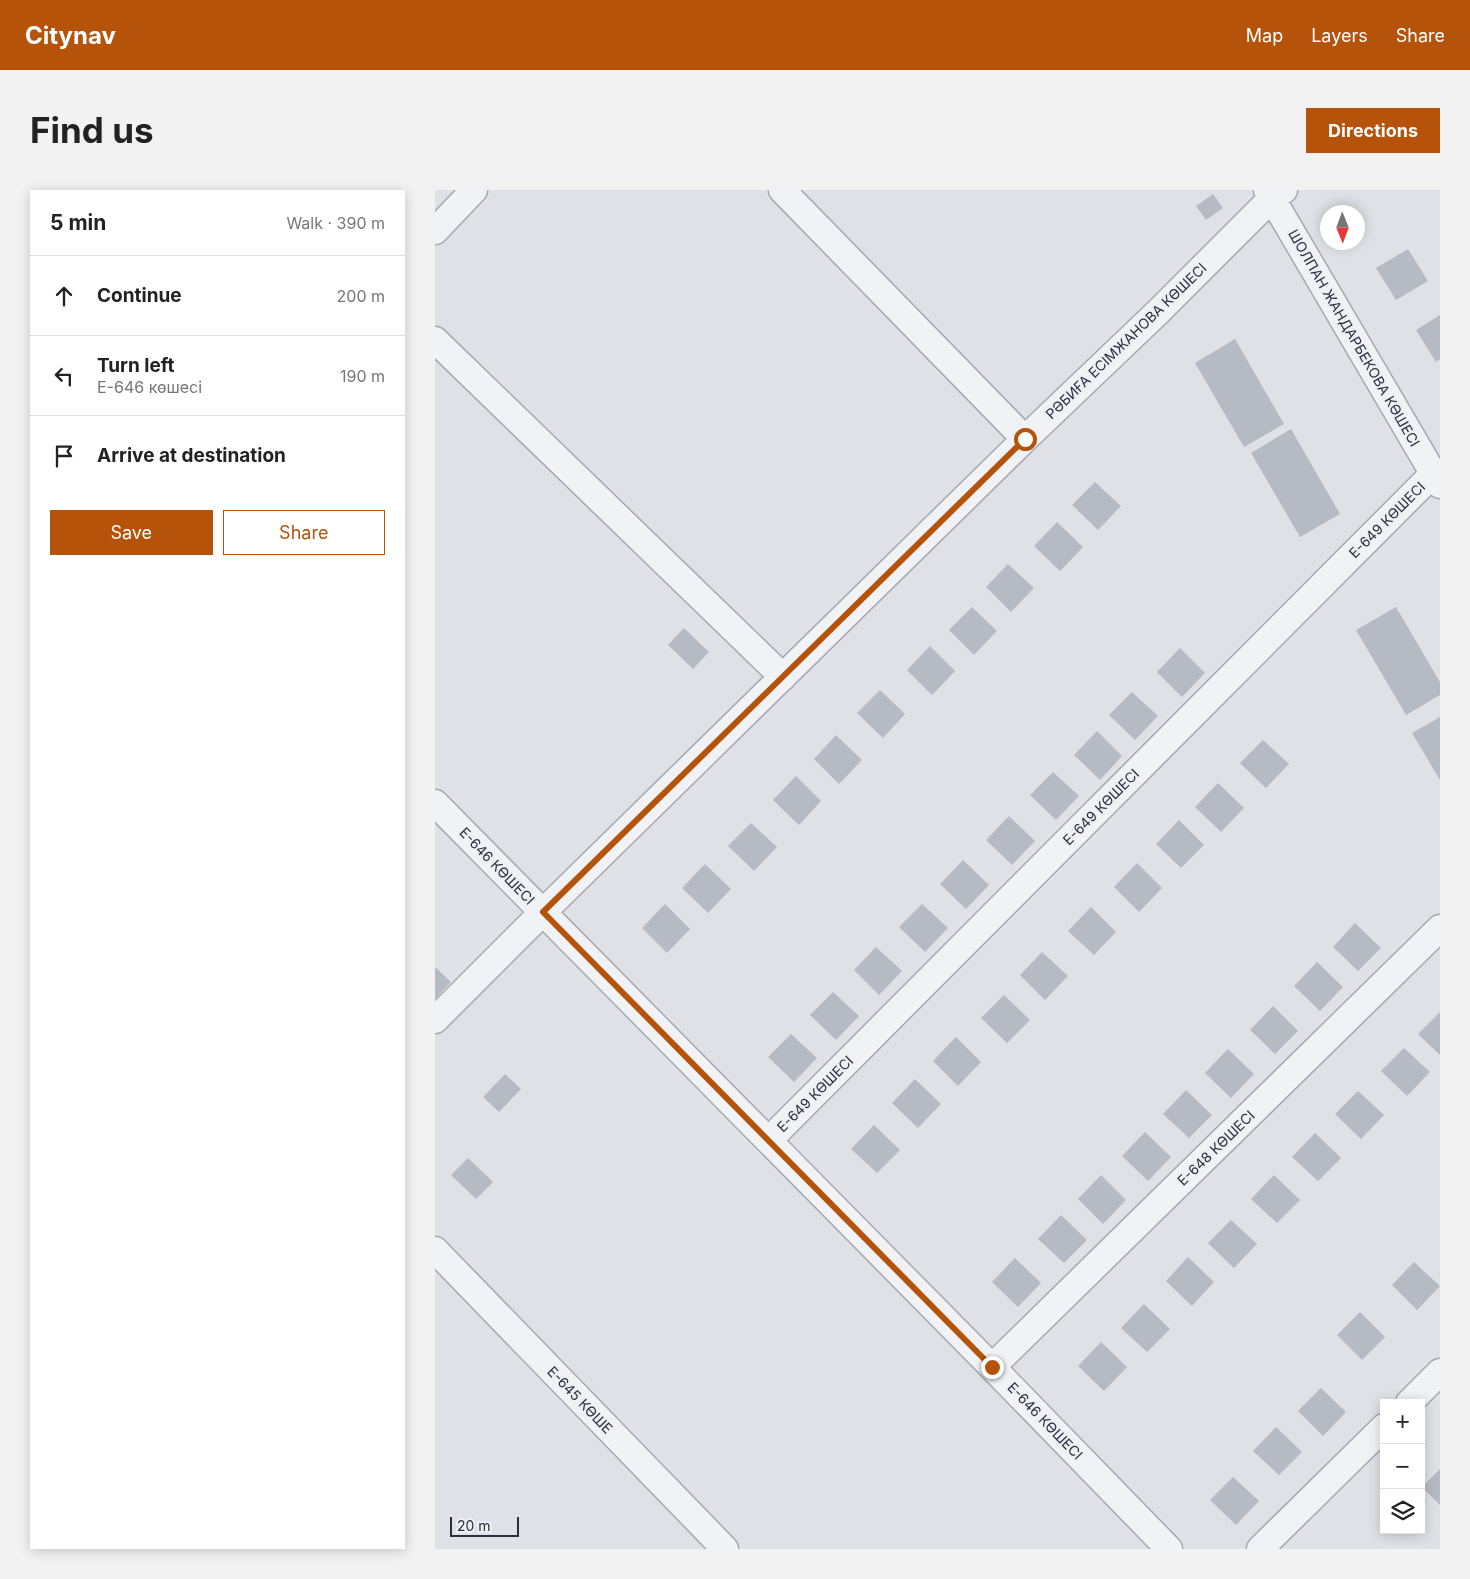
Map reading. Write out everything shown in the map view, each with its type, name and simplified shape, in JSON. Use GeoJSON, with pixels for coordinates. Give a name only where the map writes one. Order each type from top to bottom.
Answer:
{"type":"FeatureCollection","features":[{"type":"Feature","properties":{"kind":"street"},"geometry":{"type":"LineString","coordinates":[[435,231],[474,190]]}},
{"type":"Feature","properties":{"kind":"street"},"geometry":{"type":"LineString","coordinates":[[782,190],[1025,439]]}},
{"type":"Feature","properties":{"kind":"street","name":"РӘБИҒА ЕСІМЖАНОВА КӨШЕСІ"},"geometry":{"type":"LineString","coordinates":[[435,1020],[1025,439],[1158,312],[1275,193]]}},
{"type":"Feature","properties":{"kind":"street","name":"ШОЛПАН ЖАНДАРБЕКОВА КӨШЕСІ"},"geometry":{"type":"LineString","coordinates":[[1275,193],[1437,479]]}},
{"type":"Feature","properties":{"kind":"street"},"geometry":{"type":"LineString","coordinates":[[435,340],[783,676]]}},
{"type":"Feature","properties":{"kind":"street","name":"Е-649 КӨШЕСІ"},"geometry":{"type":"LineString","coordinates":[[769,1140],[1437,479]]}},
{"type":"Feature","properties":{"kind":"street","name":"Е-646 КӨШЕСІ"},"geometry":{"type":"LineString","coordinates":[[435,803],[769,1140],[1169,1549]]}},
{"type":"Feature","properties":{"kind":"street","name":"Е-648 КӨШЕСІ"},"geometry":{"type":"LineString","coordinates":[[992,1367],[1440,928]]}},
{"type":"Feature","properties":{"kind":"street","name":"Е-645 КӨШЕ"},"geometry":{"type":"LineString","coordinates":[[435,1250],[725,1549]]}},
{"type":"Feature","properties":{"kind":"street"},"geometry":{"type":"LineString","coordinates":[[1413,1399],[1440,1372]]}},
{"type":"Feature","properties":{"kind":"street"},"geometry":{"type":"LineString","coordinates":[[1260,1549],[1380,1431]]}},
{"type":"Feature","properties":{"kind":"building"},"geometry":{"type":"Polygon","coordinates":[[[1213,194],[1223,208],[1206,220],[1196,206],[1213,194]]]}},
{"type":"Feature","properties":{"kind":"building"},"geometry":{"type":"Polygon","coordinates":[[[1408,249],[1428,281],[1396,300],[1376,268],[1408,249]]]}},
{"type":"Feature","properties":{"kind":"building"},"geometry":{"type":"Polygon","coordinates":[[[1440,315],[1440,359],[1436,362],[1416,330],[1440,315]]]}},
{"type":"Feature","properties":{"kind":"building"},"geometry":{"type":"Polygon","coordinates":[[[1235,339],[1284,424],[1244,447],[1195,363],[1235,339]]]}},
{"type":"Feature","properties":{"kind":"building"},"geometry":{"type":"Polygon","coordinates":[[[1291,429],[1340,514],[1300,537],[1251,453],[1291,429]]]}},
{"type":"Feature","properties":{"kind":"building"},"geometry":{"type":"Polygon","coordinates":[[[1095,482],[1121,506],[1098,530],[1072,505],[1095,482]]]}},
{"type":"Feature","properties":{"kind":"building"},"geometry":{"type":"Polygon","coordinates":[[[1057,522],[1083,547],[1060,571],[1034,546],[1057,522]]]}},
{"type":"Feature","properties":{"kind":"building"},"geometry":{"type":"Polygon","coordinates":[[[1008,564],[1034,588],[1011,612],[986,587],[1008,564]]]}},
{"type":"Feature","properties":{"kind":"building"},"geometry":{"type":"Polygon","coordinates":[[[972,607],[997,631],[974,655],[949,630],[972,607]]]}},
{"type":"Feature","properties":{"kind":"building"},"geometry":{"type":"Polygon","coordinates":[[[1396,607],[1440,682],[1440,695],[1406,715],[1356,630],[1396,607]]]}},
{"type":"Feature","properties":{"kind":"building"},"geometry":{"type":"Polygon","coordinates":[[[684,628],[709,652],[693,669],[668,645],[684,628]]]}},
{"type":"Feature","properties":{"kind":"building"},"geometry":{"type":"Polygon","coordinates":[[[930,646],[955,671],[932,695],[907,670],[930,646]]]}},
{"type":"Feature","properties":{"kind":"building"},"geometry":{"type":"Polygon","coordinates":[[[1180,648],[1205,673],[1182,697],[1157,672],[1180,648]]]}},
{"type":"Feature","properties":{"kind":"building"},"geometry":{"type":"Polygon","coordinates":[[[880,690],[905,714],[883,738],[857,713],[880,690]]]}},
{"type":"Feature","properties":{"kind":"building"},"geometry":{"type":"Polygon","coordinates":[[[1132,692],[1158,716],[1135,740],[1109,715],[1132,692]]]}},
{"type":"Feature","properties":{"kind":"building"},"geometry":{"type":"Polygon","coordinates":[[[1440,717],[1440,780],[1412,733],[1440,717]]]}},
{"type":"Feature","properties":{"kind":"building"},"geometry":{"type":"Polygon","coordinates":[[[1097,731],[1122,756],[1100,780],[1074,755],[1097,731]]]}},
{"type":"Feature","properties":{"kind":"building"},"geometry":{"type":"Polygon","coordinates":[[[836,735],[862,760],[839,784],[814,759],[836,735]]]}},
{"type":"Feature","properties":{"kind":"building"},"geometry":{"type":"Polygon","coordinates":[[[1263,740],[1289,764],[1266,788],[1240,763],[1263,740]]]}},
{"type":"Feature","properties":{"kind":"building"},"geometry":{"type":"Polygon","coordinates":[[[1053,772],[1079,796],[1056,820],[1030,795],[1053,772]]]}},
{"type":"Feature","properties":{"kind":"building"},"geometry":{"type":"Polygon","coordinates":[[[796,776],[821,801],[799,825],[773,800],[796,776]]]}},
{"type":"Feature","properties":{"kind":"building"},"geometry":{"type":"Polygon","coordinates":[[[1218,783],[1244,808],[1221,832],[1195,807],[1218,783]]]}},
{"type":"Feature","properties":{"kind":"building"},"geometry":{"type":"Polygon","coordinates":[[[1009,816],[1035,841],[1012,865],[986,840],[1009,816]]]}},
{"type":"Feature","properties":{"kind":"building"},"geometry":{"type":"Polygon","coordinates":[[[1179,820],[1204,845],[1181,868],[1156,844],[1179,820]]]}},
{"type":"Feature","properties":{"kind":"building"},"geometry":{"type":"Polygon","coordinates":[[[751,823],[777,847],[754,871],[728,846],[751,823]]]}},
{"type":"Feature","properties":{"kind":"building"},"geometry":{"type":"Polygon","coordinates":[[[963,860],[989,885],[966,909],[940,884],[963,860]]]}},
{"type":"Feature","properties":{"kind":"building"},"geometry":{"type":"Polygon","coordinates":[[[1137,863],[1162,888],[1139,912],[1114,887],[1137,863]]]}},
{"type":"Feature","properties":{"kind":"building"},"geometry":{"type":"Polygon","coordinates":[[[705,864],[731,889],[708,913],[682,888],[705,864]]]}},
{"type":"Feature","properties":{"kind":"building"},"geometry":{"type":"Polygon","coordinates":[[[665,904],[690,929],[667,953],[642,928],[665,904]]]}},
{"type":"Feature","properties":{"kind":"building"},"geometry":{"type":"Polygon","coordinates":[[[922,904],[948,928],[925,952],[899,927],[922,904]]]}},
{"type":"Feature","properties":{"kind":"building"},"geometry":{"type":"Polygon","coordinates":[[[1091,907],[1116,932],[1094,955],[1068,931],[1091,907]]]}},
{"type":"Feature","properties":{"kind":"building"},"geometry":{"type":"Polygon","coordinates":[[[1355,923],[1381,948],[1358,971],[1333,947],[1355,923]]]}},
{"type":"Feature","properties":{"kind":"building"},"geometry":{"type":"Polygon","coordinates":[[[876,947],[902,971],[879,995],[854,970],[876,947]]]}},
{"type":"Feature","properties":{"kind":"building"},"geometry":{"type":"Polygon","coordinates":[[[1042,952],[1068,976],[1045,1000],[1020,975],[1042,952]]]}},
{"type":"Feature","properties":{"kind":"building"},"geometry":{"type":"Polygon","coordinates":[[[1317,962],[1343,987],[1320,1011],[1294,986],[1317,962]]]}},
{"type":"Feature","properties":{"kind":"building"},"geometry":{"type":"Polygon","coordinates":[[[435,967],[451,982],[435,999],[435,967]]]}},
{"type":"Feature","properties":{"kind":"building"},"geometry":{"type":"Polygon","coordinates":[[[833,992],[859,1016],[836,1040],[810,1015],[833,992]]]}},
{"type":"Feature","properties":{"kind":"building"},"geometry":{"type":"Polygon","coordinates":[[[1004,995],[1030,1020],[1007,1043],[981,1018],[1004,995]]]}},
{"type":"Feature","properties":{"kind":"building"},"geometry":{"type":"Polygon","coordinates":[[[1273,1006],[1298,1031],[1275,1054],[1250,1030],[1273,1006]]]}},
{"type":"Feature","properties":{"kind":"building"},"geometry":{"type":"Polygon","coordinates":[[[1440,1012],[1440,1055],[1418,1034],[1440,1012]]]}},
{"type":"Feature","properties":{"kind":"building"},"geometry":{"type":"Polygon","coordinates":[[[791,1034],[817,1058],[794,1082],[768,1057],[791,1034]]]}},
{"type":"Feature","properties":{"kind":"building"},"geometry":{"type":"Polygon","coordinates":[[[956,1037],[981,1062],[958,1086],[933,1061],[956,1037]]]}},
{"type":"Feature","properties":{"kind":"building"},"geometry":{"type":"Polygon","coordinates":[[[1404,1048],[1430,1072],[1407,1096],[1381,1071],[1404,1048]]]}},
{"type":"Feature","properties":{"kind":"building"},"geometry":{"type":"Polygon","coordinates":[[[1228,1049],[1254,1074],[1231,1098],[1205,1073],[1228,1049]]]}},
{"type":"Feature","properties":{"kind":"building"},"geometry":{"type":"Polygon","coordinates":[[[505,1074],[521,1089],[499,1112],[483,1097],[505,1074]]]}},
{"type":"Feature","properties":{"kind":"building"},"geometry":{"type":"Polygon","coordinates":[[[915,1079],[941,1104],[918,1128],[892,1103],[915,1079]]]}},
{"type":"Feature","properties":{"kind":"building"},"geometry":{"type":"Polygon","coordinates":[[[1186,1090],[1212,1115],[1189,1138],[1163,1114],[1186,1090]]]}},
{"type":"Feature","properties":{"kind":"building"},"geometry":{"type":"Polygon","coordinates":[[[1358,1091],[1384,1115],[1361,1139],[1335,1114],[1358,1091]]]}},
{"type":"Feature","properties":{"kind":"building"},"geometry":{"type":"Polygon","coordinates":[[[874,1125],[900,1150],[877,1173],[851,1149],[874,1125]]]}},
{"type":"Feature","properties":{"kind":"building"},"geometry":{"type":"Polygon","coordinates":[[[1145,1132],[1171,1157],[1148,1181],[1122,1156],[1145,1132]]]}},
{"type":"Feature","properties":{"kind":"building"},"geometry":{"type":"Polygon","coordinates":[[[1315,1133],[1341,1158],[1318,1181],[1292,1157],[1315,1133]]]}},
{"type":"Feature","properties":{"kind":"building"},"geometry":{"type":"Polygon","coordinates":[[[468,1158],[493,1182],[476,1199],[451,1175],[468,1158]]]}},
{"type":"Feature","properties":{"kind":"building"},"geometry":{"type":"Polygon","coordinates":[[[1101,1175],[1126,1200],[1103,1224],[1078,1199],[1101,1175]]]}},
{"type":"Feature","properties":{"kind":"building"},"geometry":{"type":"Polygon","coordinates":[[[1274,1175],[1300,1200],[1277,1223],[1251,1199],[1274,1175]]]}},
{"type":"Feature","properties":{"kind":"building"},"geometry":{"type":"Polygon","coordinates":[[[1061,1215],[1087,1240],[1064,1263],[1038,1239],[1061,1215]]]}},
{"type":"Feature","properties":{"kind":"building"},"geometry":{"type":"Polygon","coordinates":[[[1231,1220],[1257,1244],[1234,1268],[1208,1243],[1231,1220]]]}},
{"type":"Feature","properties":{"kind":"building"},"geometry":{"type":"Polygon","coordinates":[[[1188,1257],[1214,1282],[1192,1306],[1166,1281],[1188,1257]]]}},
{"type":"Feature","properties":{"kind":"building"},"geometry":{"type":"Polygon","coordinates":[[[1015,1258],[1041,1283],[1018,1307],[992,1282],[1015,1258]]]}},
{"type":"Feature","properties":{"kind":"building"},"geometry":{"type":"Polygon","coordinates":[[[1414,1262],[1440,1286],[1417,1310],[1392,1285],[1414,1262]]]}},
{"type":"Feature","properties":{"kind":"building"},"geometry":{"type":"Polygon","coordinates":[[[1144,1304],[1170,1329],[1147,1352],[1121,1328],[1144,1304]]]}},
{"type":"Feature","properties":{"kind":"building"},"geometry":{"type":"Polygon","coordinates":[[[1360,1312],[1385,1337],[1362,1360],[1337,1335],[1360,1312]]]}},
{"type":"Feature","properties":{"kind":"building"},"geometry":{"type":"Polygon","coordinates":[[[1101,1342],[1127,1367],[1104,1391],[1078,1366],[1101,1342]]]}},
{"type":"Feature","properties":{"kind":"building"},"geometry":{"type":"Polygon","coordinates":[[[1321,1388],[1346,1412],[1323,1436],[1298,1411],[1321,1388]]]}},
{"type":"Feature","properties":{"kind":"building"},"geometry":{"type":"Polygon","coordinates":[[[1276,1427],[1302,1452],[1279,1475],[1253,1451],[1276,1427]]]}},
{"type":"Feature","properties":{"kind":"building"},"geometry":{"type":"Polygon","coordinates":[[[1440,1469],[1440,1505],[1425,1490],[1425,1484],[1440,1469]]]}},
{"type":"Feature","properties":{"kind":"building"},"geometry":{"type":"Polygon","coordinates":[[[1233,1477],[1259,1501],[1236,1525],[1210,1500],[1233,1477]]]}},
{"type":"Feature","properties":{"kind":"route"},"geometry":{"type":"LineString","coordinates":[[992,1367],[543,912],[1025,439]]}}]}
